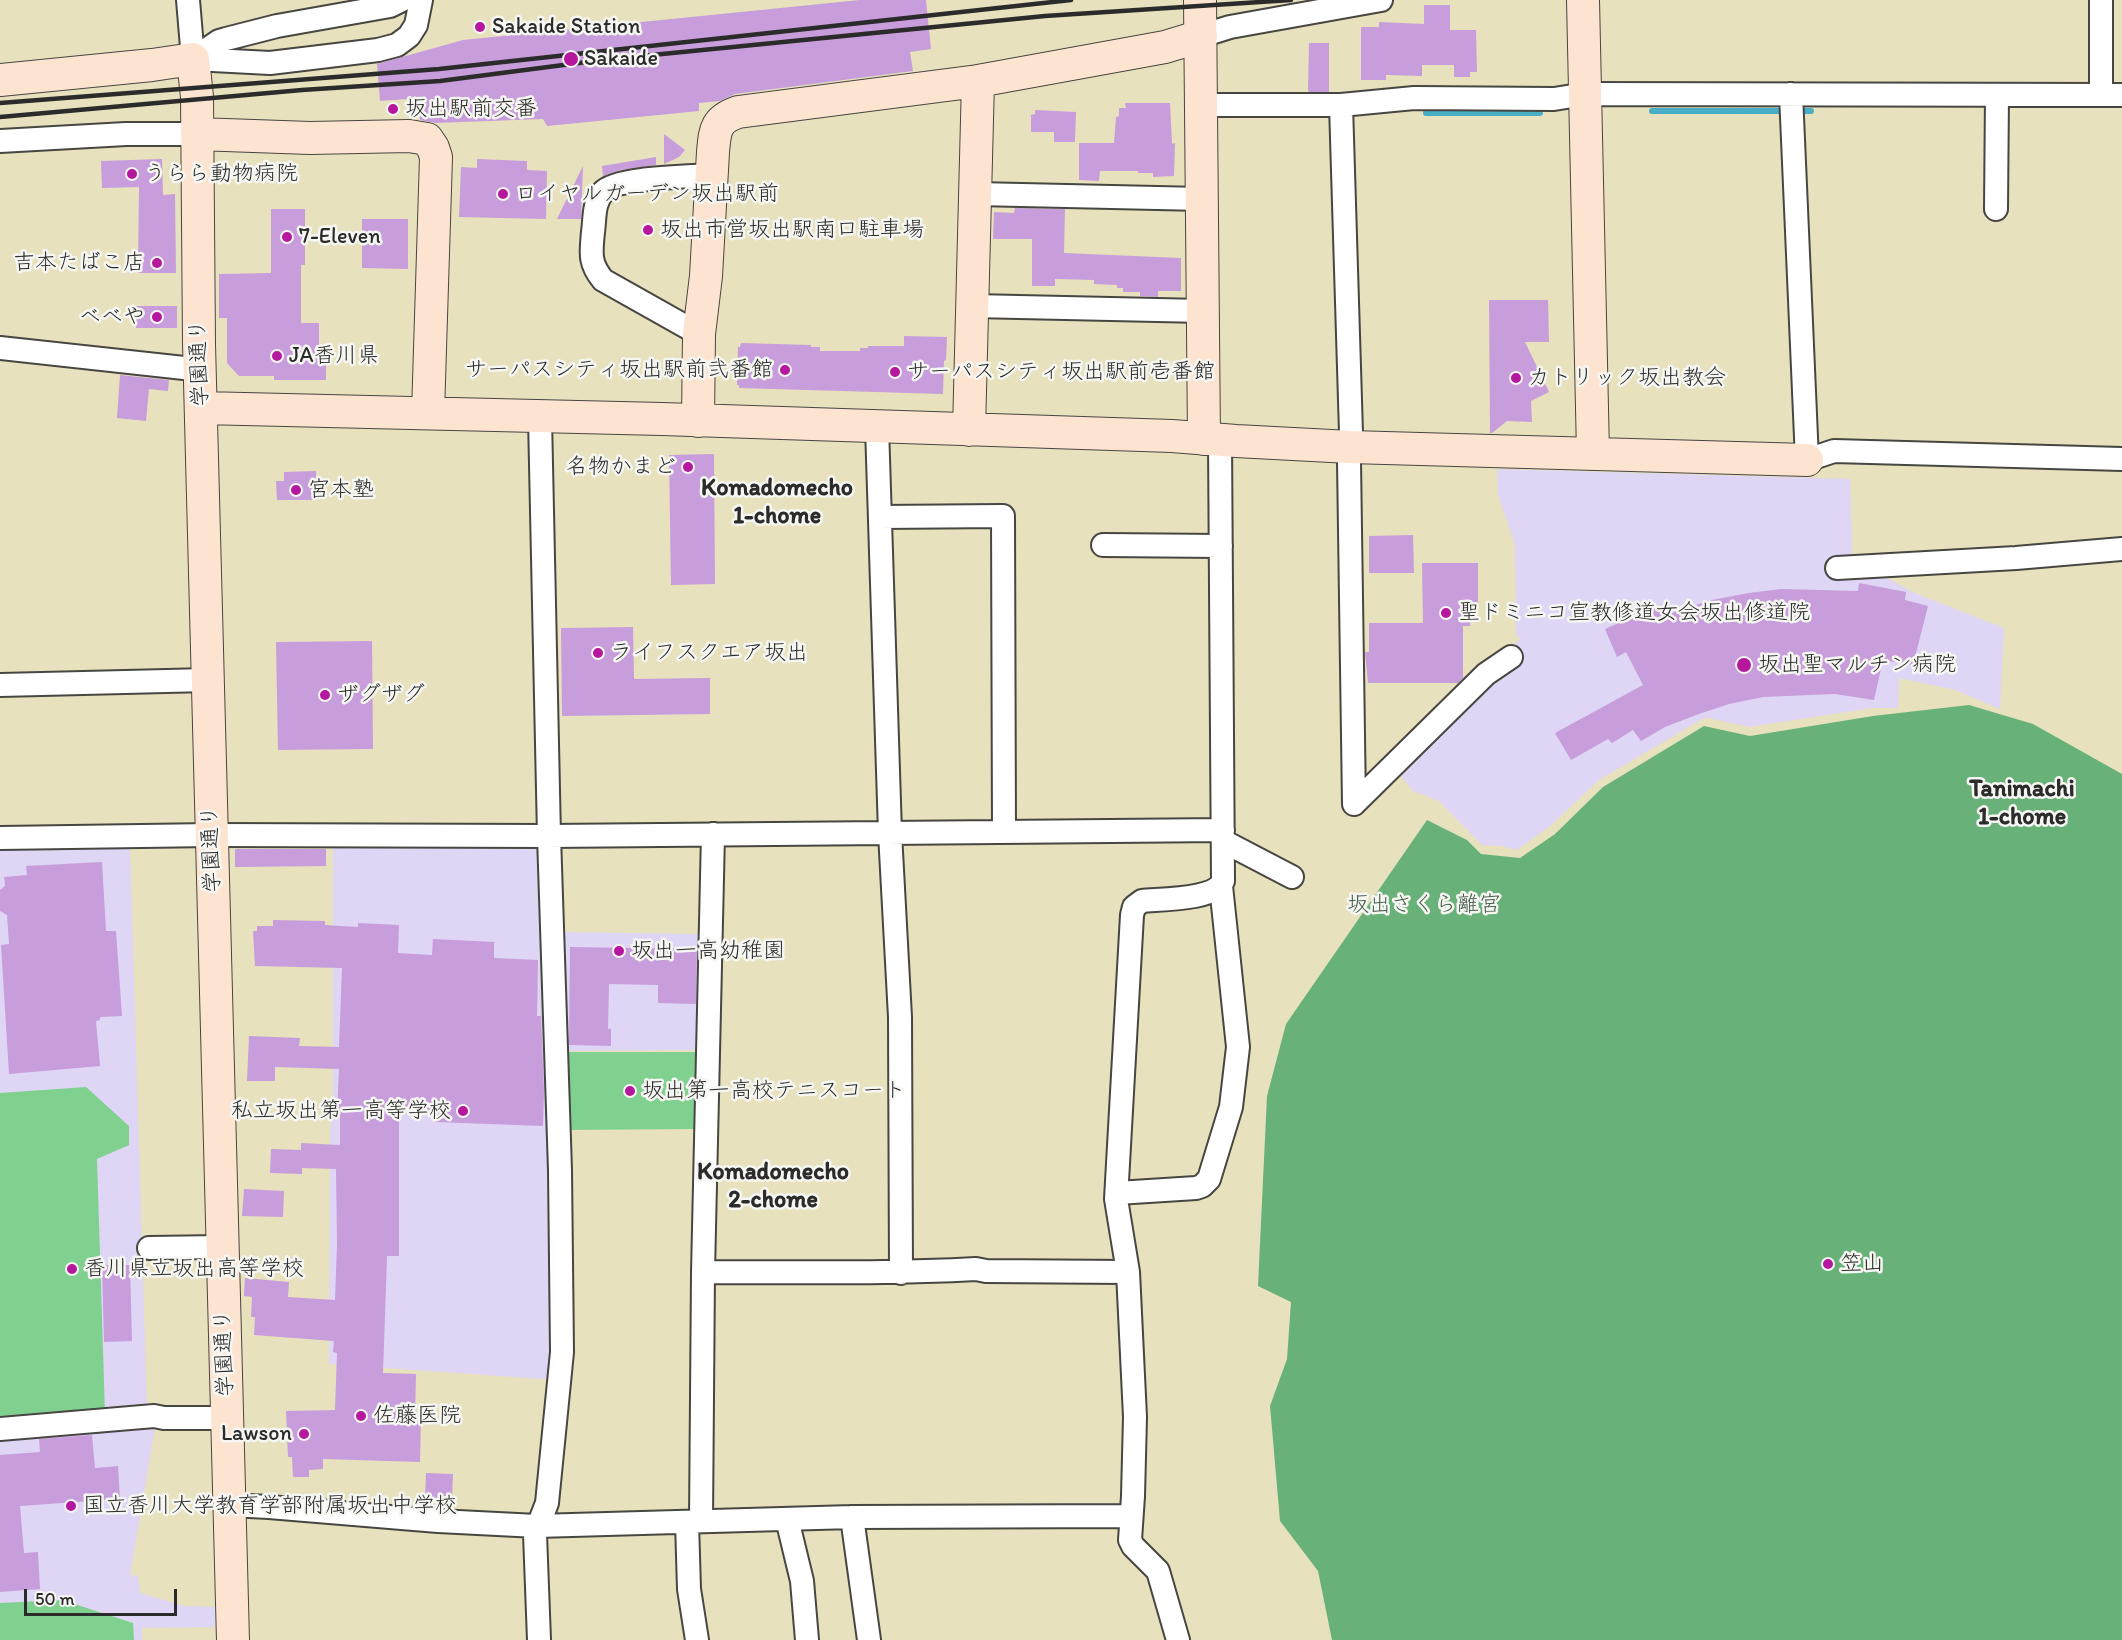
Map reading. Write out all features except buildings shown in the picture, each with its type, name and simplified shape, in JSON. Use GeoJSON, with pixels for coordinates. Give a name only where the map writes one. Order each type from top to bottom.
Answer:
{"type":"FeatureCollection","features":[{"type":"Feature","properties":{"kind":"street"},"geometry":{"type":"LineString","coordinates":[[188,0],[193,58]]}},
{"type":"Feature","properties":{"kind":"street"},"geometry":{"type":"LineString","coordinates":[[193,58],[219,40],[277,26],[390,6],[402,0]]}},
{"type":"Feature","properties":{"kind":"street"},"geometry":{"type":"LineString","coordinates":[[0,80],[152,65],[193,58],[270,63],[378,50],[397,45],[409,36],[416,25],[421,0]]}},
{"type":"Feature","properties":{"kind":"street"},"geometry":{"type":"LineString","coordinates":[[1178,1640],[1158,1571],[1131,1543],[1135,1418],[1128,1272],[1117,1210],[1117,1192],[1130,924],[1134,907],[1142,901],[1204,895],[1216,891],[1223,881],[1221,546],[1203,311],[1200,0]]}},
{"type":"Feature","properties":{"kind":"street"},"geometry":{"type":"LineString","coordinates":[[698,421],[699,334],[706,276],[715,132],[719,123],[727,116],[738,112],[978,81],[1165,47],[1230,27],[1381,0]]}},
{"type":"Feature","properties":{"kind":"street"},"geometry":{"type":"LineString","coordinates":[[1583,0],[1593,453]]}},
{"type":"Feature","properties":{"kind":"street"},"geometry":{"type":"LineString","coordinates":[[1201,105],[1341,105],[1414,98],[1554,99],[1585,94],[1791,104],[1997,95],[2111,95],[2101,0]]}},
{"type":"Feature","properties":{"kind":"street","name":"学園通り"},"geometry":{"type":"LineString","coordinates":[[193,58],[197,97],[199,367],[202,408],[233,1640]]}},
{"type":"Feature","properties":{"kind":"street"},"geometry":{"type":"LineString","coordinates":[[969,429],[978,81]]}},
{"type":"Feature","properties":{"kind":"street"},"geometry":{"type":"LineString","coordinates":[[1996,209],[1997,95]]}},
{"type":"Feature","properties":{"kind":"street"},"geometry":{"type":"LineString","coordinates":[[1791,104],[1807,460]]}},
{"type":"Feature","properties":{"kind":"street"},"geometry":{"type":"LineString","coordinates":[[1341,105],[1350,447],[1354,804],[1486,674],[1511,657]]}},
{"type":"Feature","properties":{"kind":"street"},"geometry":{"type":"LineString","coordinates":[[0,141],[126,134],[310,138],[409,136],[427,139],[436,157],[428,413]]}},
{"type":"Feature","properties":{"kind":"street"},"geometry":{"type":"LineString","coordinates":[[699,334],[603,280],[595,270],[591,255],[596,204],[603,191],[613,184],[711,175]]}},
{"type":"Feature","properties":{"kind":"street"},"geometry":{"type":"LineString","coordinates":[[976,194],[1202,199]]}},
{"type":"Feature","properties":{"kind":"street"},"geometry":{"type":"LineString","coordinates":[[973,306],[1203,311]]}},
{"type":"Feature","properties":{"kind":"street"},"geometry":{"type":"LineString","coordinates":[[0,348],[183,368],[199,367]]}},
{"type":"Feature","properties":{"kind":"street"},"geometry":{"type":"LineString","coordinates":[[202,408],[969,429],[1350,447],[1807,460],[1834,451],[2122,459]]}},
{"type":"Feature","properties":{"kind":"street"},"geometry":{"type":"LineString","coordinates":[[539,1640],[538,1590],[534,1556],[537,1526],[547,1503],[562,1352],[560,1182],[549,836],[540,418]]}},
{"type":"Feature","properties":{"kind":"street"},"geometry":{"type":"LineString","coordinates":[[877,427],[890,833],[900,1017],[901,1273]]}},
{"type":"Feature","properties":{"kind":"street"},"geometry":{"type":"LineString","coordinates":[[880,517],[1003,516],[1004,832]]}},
{"type":"Feature","properties":{"kind":"street"},"geometry":{"type":"LineString","coordinates":[[1103,545],[1221,546]]}},
{"type":"Feature","properties":{"kind":"street"},"geometry":{"type":"LineString","coordinates":[[1837,568],[2016,558],[2122,549]]}},
{"type":"Feature","properties":{"kind":"street"},"geometry":{"type":"LineString","coordinates":[[0,685],[208,680]]}},
{"type":"Feature","properties":{"kind":"street"},"geometry":{"type":"LineString","coordinates":[[0,838],[1004,832],[1223,835],[1292,877]]}},
{"type":"Feature","properties":{"kind":"street"},"geometry":{"type":"LineString","coordinates":[[697,1640],[689,1589],[694,1522],[703,1272],[713,834]]}},
{"type":"Feature","properties":{"kind":"street"},"geometry":{"type":"LineString","coordinates":[[1117,1192],[1196,1188],[1209,1179],[1231,1107],[1238,1047],[1221,886]]}},
{"type":"Feature","properties":{"kind":"street"},"geometry":{"type":"LineString","coordinates":[[148,1248],[222,1247]]}},
{"type":"Feature","properties":{"kind":"street"},"geometry":{"type":"LineString","coordinates":[[703,1272],[901,1273],[976,1269],[986,1271],[1128,1272]]}},
{"type":"Feature","properties":{"kind":"street"},"geometry":{"type":"LineString","coordinates":[[0,1429],[154,1416],[227,1418]]}},
{"type":"Feature","properties":{"kind":"street"},"geometry":{"type":"LineString","coordinates":[[230,1505],[537,1526],[852,1517],[1131,1516]]}},
{"type":"Feature","properties":{"kind":"street"},"geometry":{"type":"LineString","coordinates":[[852,1517],[869,1640]]}},
{"type":"Feature","properties":{"kind":"street"},"geometry":{"type":"LineString","coordinates":[[786,1519],[802,1581],[807,1640]]}},
{"type":"Feature","properties":{"kind":"shaded area","name":"坂出聖マルチン病院"},"geometry":{"type":"Polygon","coordinates":[[[1497,469],[1850,479],[1853,574],[1881,575],[1917,594],[2004,628],[2000,709],[1955,690],[1899,678],[1898,708],[1872,708],[1749,727],[1709,718],[1702,719],[1599,780],[1550,826],[1517,850],[1482,845],[1439,801],[1413,791],[1396,770],[1500,653],[1521,639],[1516,635],[1515,545],[1498,495],[1497,469]]]}},
{"type":"Feature","properties":{"kind":"shaded area"},"geometry":{"type":"Polygon","coordinates":[[[333,842],[536,842],[544,865],[556,1380],[329,1364],[330,1131],[333,1113],[333,842]]]}},
{"type":"Feature","properties":{"kind":"shaded area","name":"香川県立坂出高等学校"},"geometry":{"type":"Polygon","coordinates":[[[130,846],[147,1410],[0,1424],[0,847],[130,846]]]}},
{"type":"Feature","properties":{"kind":"shaded area"},"geometry":{"type":"Polygon","coordinates":[[[558,932],[701,934],[702,1050],[560,1051],[558,932]]]}},
{"type":"Feature","properties":{"kind":"shaded area","name":"国立香川大学教育学部附属坂出中学校"},"geometry":{"type":"Polygon","coordinates":[[[156,1422],[130,1575],[138,1576],[140,1593],[184,1606],[215,1607],[215,1627],[142,1628],[142,1640],[0,1640],[0,1436],[156,1422]]]}},
{"type":"Feature","properties":{"kind":"green space","name":"坂出さくら離宮"},"geometry":{"type":"Polygon","coordinates":[[[1969,705],[2033,724],[2122,774],[2122,1640],[1332,1640],[1318,1571],[1280,1521],[1270,1406],[1287,1359],[1291,1302],[1258,1286],[1267,1096],[1286,1024],[1427,820],[1467,840],[1481,854],[1520,858],[1555,834],[1603,787],[1704,726],[1750,736],[1873,716],[1969,705]]]}},
{"type":"Feature","properties":{"kind":"green space","name":"坂出第一高校テニスコート"},"geometry":{"type":"Polygon","coordinates":[[[560,1052],[699,1052],[699,1129],[560,1130],[560,1052]]]}},
{"type":"Feature","properties":{"kind":"green space"},"geometry":{"type":"Polygon","coordinates":[[[86,1087],[129,1126],[129,1145],[97,1159],[105,1414],[0,1424],[0,1093],[86,1087]]]}},
{"type":"Feature","properties":{"kind":"green space"},"geometry":{"type":"Polygon","coordinates":[[[62,1600],[133,1623],[134,1640],[0,1640],[0,1603],[62,1600]]]}},
{"type":"Feature","properties":{"kind":"waterway"},"geometry":{"type":"LineString","coordinates":[[1652,111],[1787,111]]}},
{"type":"Feature","properties":{"kind":"waterway"},"geometry":{"type":"LineString","coordinates":[[1797,111],[1811,111]]}},
{"type":"Feature","properties":{"kind":"waterway"},"geometry":{"type":"LineString","coordinates":[[1426,113],[1540,113]]}},
{"type":"Feature","properties":{"kind":"railway"},"geometry":{"type":"LineString","coordinates":[[0,103],[439,69],[1071,0]]}},
{"type":"Feature","properties":{"kind":"railway"},"geometry":{"type":"LineString","coordinates":[[0,117],[302,90],[440,81],[602,60],[1045,16],[1291,0]]}},
{"type":"Feature","properties":{"kind":"place","name":"Sakaide Station"},"geometry":{"type":"Point","coordinates":[480,27]}},
{"type":"Feature","properties":{"kind":"place","name":"Sakaide"},"geometry":{"type":"Point","coordinates":[571,59]}},
{"type":"Feature","properties":{"kind":"place","name":"坂出駅前交番"},"geometry":{"type":"Point","coordinates":[393,109]}},
{"type":"Feature","properties":{"kind":"place","name":"うらら動物病院"},"geometry":{"type":"Point","coordinates":[132,174]}},
{"type":"Feature","properties":{"kind":"place","name":"ロイヤルガーデン坂出駅前"},"geometry":{"type":"Point","coordinates":[503,194]}},
{"type":"Feature","properties":{"kind":"place","name":"坂出市営坂出駅南口駐車場"},"geometry":{"type":"Point","coordinates":[648,230]}},
{"type":"Feature","properties":{"kind":"place","name":"7-Eleven"},"geometry":{"type":"Point","coordinates":[287,237]}},
{"type":"Feature","properties":{"kind":"place","name":"吉本たばこ店"},"geometry":{"type":"Point","coordinates":[157,263]}},
{"type":"Feature","properties":{"kind":"place","name":"べべや"},"geometry":{"type":"Point","coordinates":[157,317]}},
{"type":"Feature","properties":{"kind":"place","name":"JA香川県"},"geometry":{"type":"Point","coordinates":[277,356]}},
{"type":"Feature","properties":{"kind":"place","name":"サーパスシティ坂出駅前弐番館"},"geometry":{"type":"Point","coordinates":[785,370]}},
{"type":"Feature","properties":{"kind":"place","name":"サーパスシティ坂出駅前壱番館"},"geometry":{"type":"Point","coordinates":[895,372]}},
{"type":"Feature","properties":{"kind":"place","name":"カトリック坂出教会"},"geometry":{"type":"Point","coordinates":[1516,378]}},
{"type":"Feature","properties":{"kind":"place","name":"名物かまど"},"geometry":{"type":"Point","coordinates":[688,467]}},
{"type":"Feature","properties":{"kind":"place","name":"宮本塾"},"geometry":{"type":"Point","coordinates":[296,490]}},
{"type":"Feature","properties":{"kind":"place","name":"聖ドミニコ宣教修道女会坂出修道院"},"geometry":{"type":"Point","coordinates":[1446,613]}},
{"type":"Feature","properties":{"kind":"place","name":"ライフスクエア坂出"},"geometry":{"type":"Point","coordinates":[598,653]}},
{"type":"Feature","properties":{"kind":"place","name":"坂出聖マルチン病院"},"geometry":{"type":"Point","coordinates":[1744,665]}},
{"type":"Feature","properties":{"kind":"place","name":"ザグザグ"},"geometry":{"type":"Point","coordinates":[325,695]}},
{"type":"Feature","properties":{"kind":"place","name":"坂出一高幼稚園"},"geometry":{"type":"Point","coordinates":[619,951]}},
{"type":"Feature","properties":{"kind":"place","name":"坂出第一高校テニスコート"},"geometry":{"type":"Point","coordinates":[630,1091]}},
{"type":"Feature","properties":{"kind":"place","name":"私立坂出第一高等学校"},"geometry":{"type":"Point","coordinates":[463,1111]}},
{"type":"Feature","properties":{"kind":"place","name":"笠山"},"geometry":{"type":"Point","coordinates":[1828,1264]}},
{"type":"Feature","properties":{"kind":"place","name":"香川県立坂出高等学校"},"geometry":{"type":"Point","coordinates":[72,1269]}},
{"type":"Feature","properties":{"kind":"place","name":"佐藤医院"},"geometry":{"type":"Point","coordinates":[361,1416]}},
{"type":"Feature","properties":{"kind":"place","name":"Lawson"},"geometry":{"type":"Point","coordinates":[304,1434]}},
{"type":"Feature","properties":{"kind":"place","name":"国立香川大学教育学部附属坂出中学校"},"geometry":{"type":"Point","coordinates":[71,1506]}},
{"type":"Feature","properties":{"kind":"district","name":"Komadomecho 1-chome"},"geometry":{"type":"Point","coordinates":[777,503]}},
{"type":"Feature","properties":{"kind":"district","name":"Tanimachi 1-chome"},"geometry":{"type":"Point","coordinates":[2022,804]}},
{"type":"Feature","properties":{"kind":"district","name":"Komadomecho 2-chome"},"geometry":{"type":"Point","coordinates":[773,1187]}}]}
